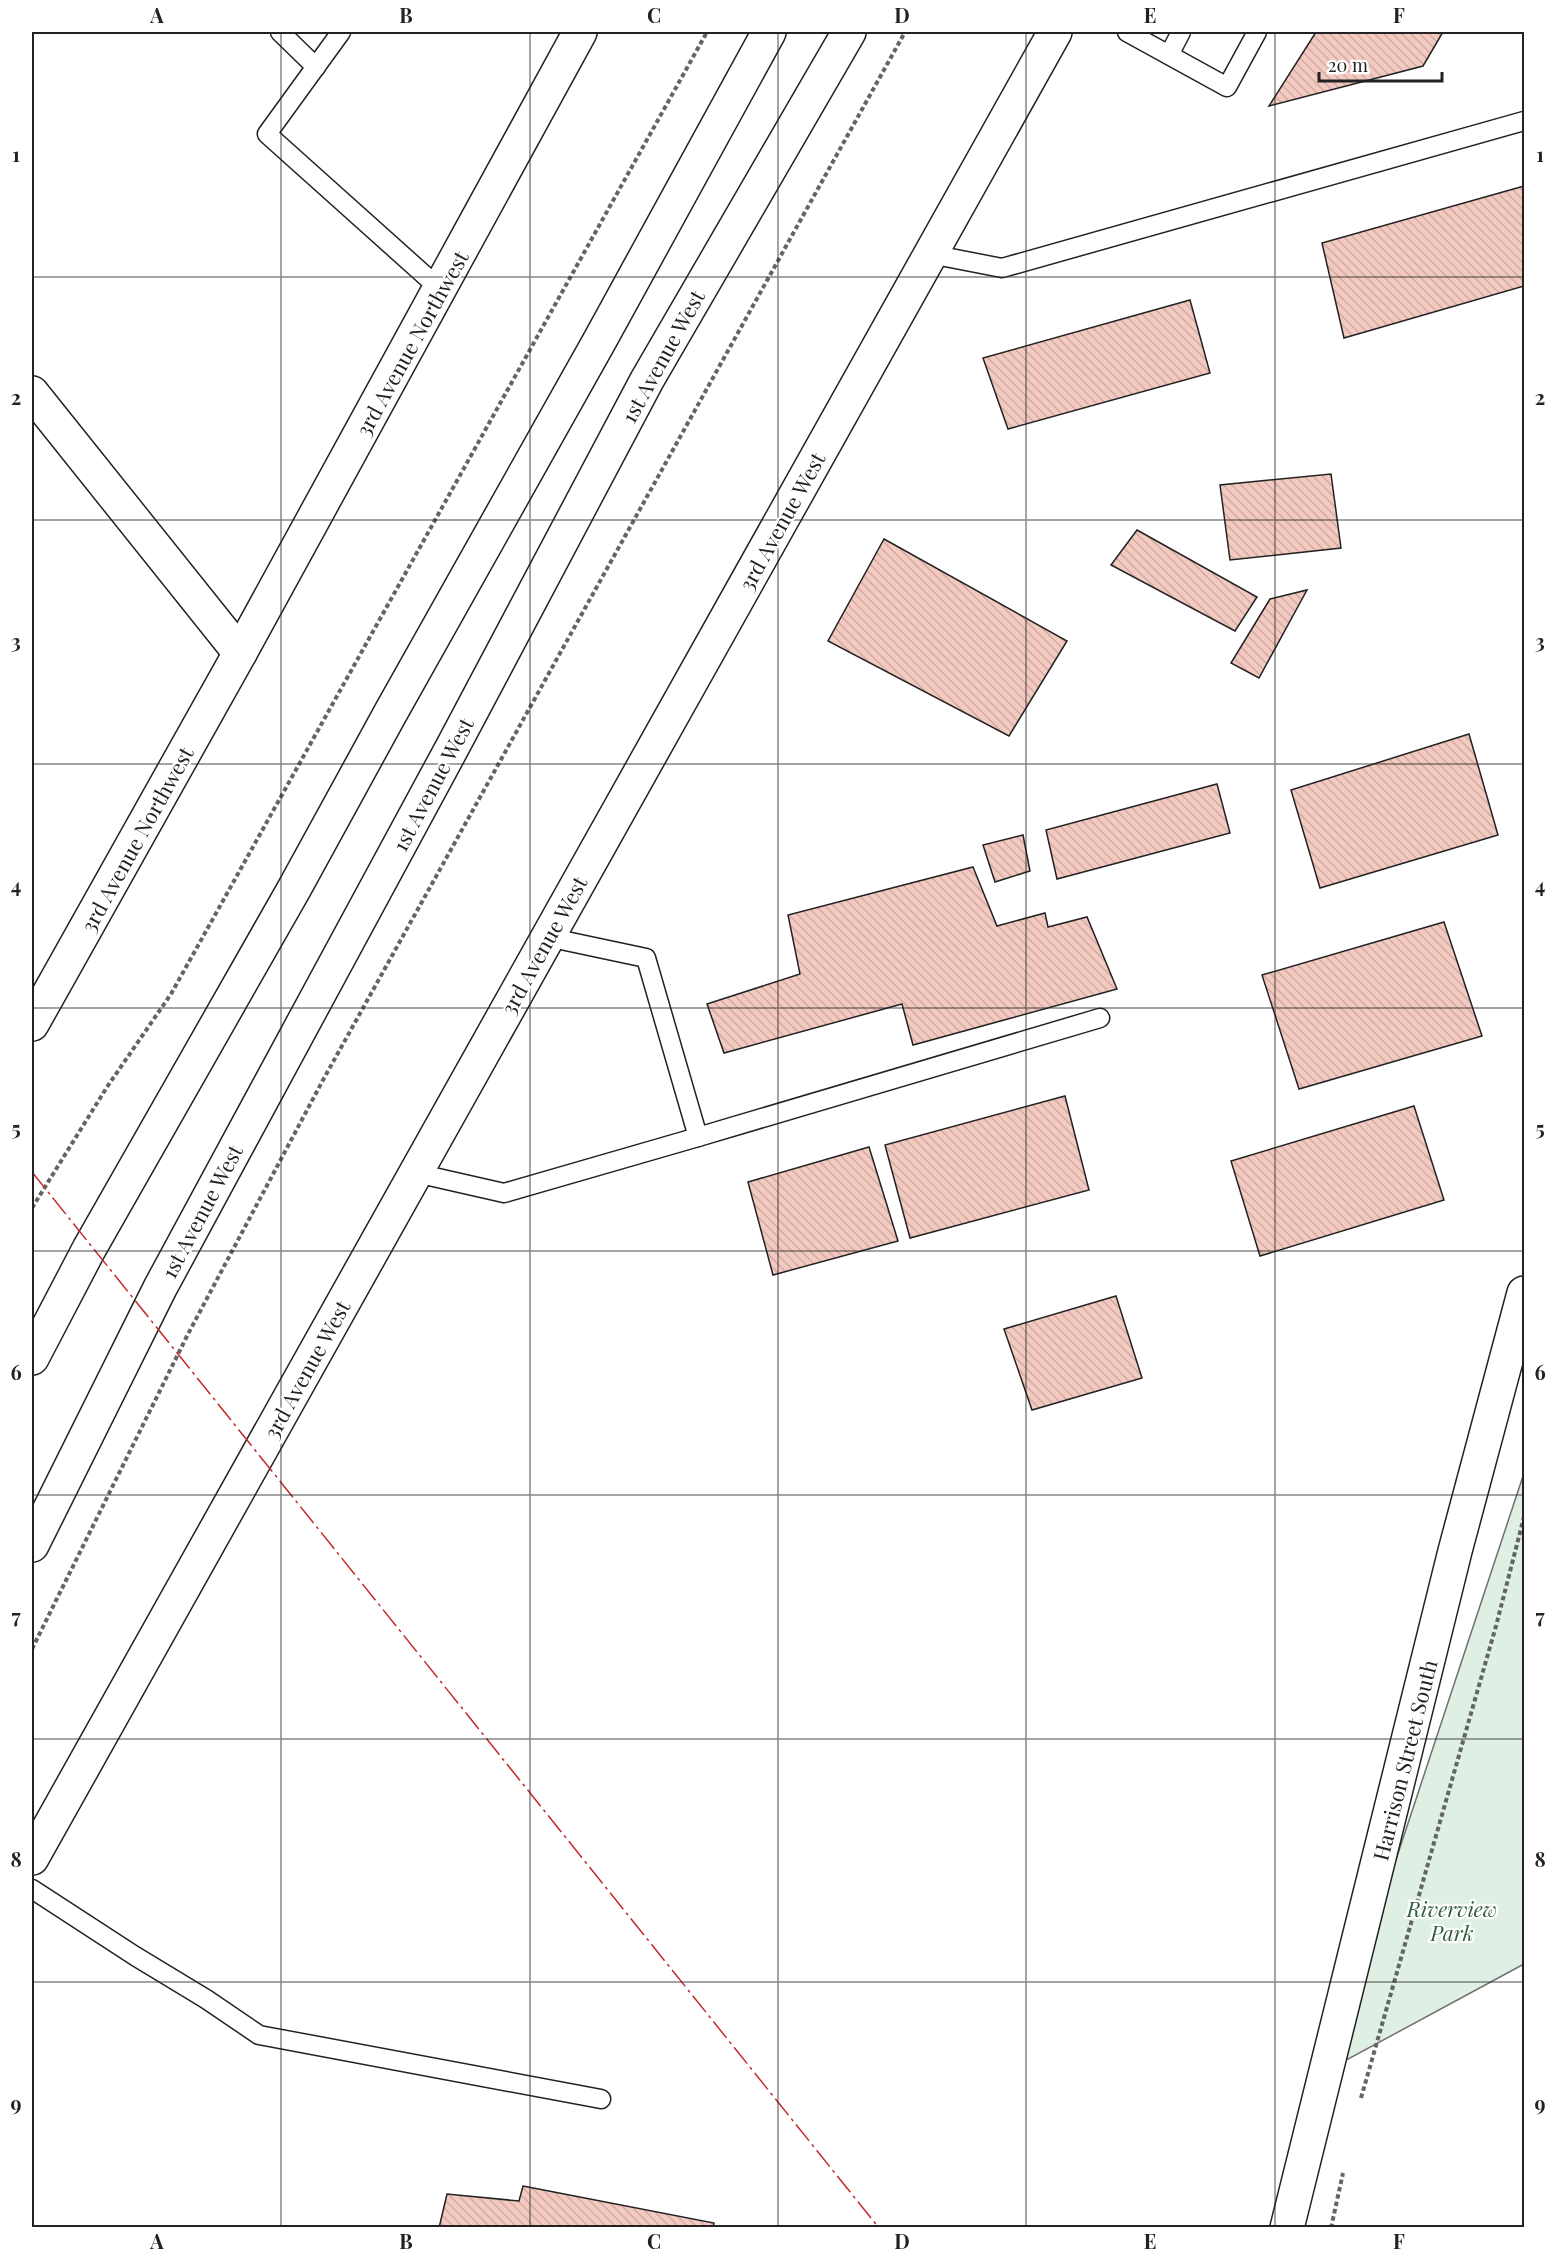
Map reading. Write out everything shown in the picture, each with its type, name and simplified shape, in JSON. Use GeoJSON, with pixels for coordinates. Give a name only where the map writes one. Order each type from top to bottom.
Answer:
{"type":"FeatureCollection","features":[{"type":"Feature","properties":{"kind":"street","name":"3rd Avenue Northwest"},"geometry":{"type":"LineString","coordinates":[[32,1024],[240,654],[580,32]]}},
{"type":"Feature","properties":{"kind":"street"},"geometry":{"type":"LineString","coordinates":[[32,1358],[89,1249],[294,889],[769,32]]}},
{"type":"Feature","properties":{"kind":"street","name":"1st Avenue West"},"geometry":{"type":"LineString","coordinates":[[32,1545],[166,1277],[459,735],[647,380],[849,32]]}},
{"type":"Feature","properties":{"kind":"street","name":"3rd Avenue West"},"geometry":{"type":"LineString","coordinates":[[32,1858],[1055,32]]}},
{"type":"Feature","properties":{"kind":"street"},"geometry":{"type":"LineString","coordinates":[[32,393],[240,654]]}},
{"type":"Feature","properties":{"kind":"street","name":"Harrison Street South"},"geometry":{"type":"LineString","coordinates":[[1287,2228],[1455,1551],[1524,1293]]}},
{"type":"Feature","properties":{"kind":"lane"},"geometry":{"type":"LineString","coordinates":[[280,32],[316,67]]}},
{"type":"Feature","properties":{"kind":"lane"},"geometry":{"type":"LineString","coordinates":[[340,32],[267,134],[440,289]]}},
{"type":"Feature","properties":{"kind":"lane"},"geometry":{"type":"LineString","coordinates":[[1127,32],[1227,87],[1257,32]]}},
{"type":"Feature","properties":{"kind":"lane"},"geometry":{"type":"LineString","coordinates":[[1169,55],[1181,32]]}},
{"type":"Feature","properties":{"kind":"lane"},"geometry":{"type":"LineString","coordinates":[[930,254],[1002,268],[1524,121]]}},
{"type":"Feature","properties":{"kind":"lane"},"geometry":{"type":"LineString","coordinates":[[547,937],[646,958],[698,1137]]}},
{"type":"Feature","properties":{"kind":"lane"},"geometry":{"type":"LineString","coordinates":[[416,1173],[504,1193],[1100,1018]]}},
{"type":"Feature","properties":{"kind":"lane"},"geometry":{"type":"LineString","coordinates":[[32,1889],[259,2035],[601,2099]]}},
{"type":"Feature","properties":{"kind":"path"},"geometry":{"type":"LineString","coordinates":[[32,1208],[107,1087],[171,994],[707,32]]}},
{"type":"Feature","properties":{"kind":"path"},"geometry":{"type":"LineString","coordinates":[[32,1648],[188,1336],[323,1080],[905,32]]}},
{"type":"Feature","properties":{"kind":"path"},"geometry":{"type":"LineString","coordinates":[[1360,2103],[1496,1626],[1524,1517]]}},
{"type":"Feature","properties":{"kind":"path"},"geometry":{"type":"LineString","coordinates":[[1331,2228],[1343,2171]]}},
{"type":"Feature","properties":{"kind":"green space","name":"Riverview Park"},"geometry":{"type":"Polygon","coordinates":[[[1524,1473],[1524,1964],[1326,2071],[1524,1473]]]}},
{"type":"Feature","properties":{"kind":"building"},"geometry":{"type":"Polygon","coordinates":[[[1316,32],[1443,32],[1423,66],[1269,106],[1316,32]]]}},
{"type":"Feature","properties":{"kind":"building"},"geometry":{"type":"Polygon","coordinates":[[[1524,186],[1524,286],[1344,338],[1322,243],[1524,186]]]}},
{"type":"Feature","properties":{"kind":"building"},"geometry":{"type":"Polygon","coordinates":[[[1190,300],[1210,373],[1008,429],[983,358],[1190,300]]]}},
{"type":"Feature","properties":{"kind":"building"},"geometry":{"type":"Polygon","coordinates":[[[1331,474],[1341,548],[1230,560],[1220,485],[1331,474]]]}},
{"type":"Feature","properties":{"kind":"building"},"geometry":{"type":"Polygon","coordinates":[[[1137,530],[1257,597],[1235,631],[1111,565],[1137,530]]]}},
{"type":"Feature","properties":{"kind":"building"},"geometry":{"type":"Polygon","coordinates":[[[884,539],[1067,641],[1009,736],[828,641],[884,539]]]}},
{"type":"Feature","properties":{"kind":"building"},"geometry":{"type":"Polygon","coordinates":[[[1307,590],[1259,678],[1231,663],[1270,599],[1307,590]]]}},
{"type":"Feature","properties":{"kind":"building"},"geometry":{"type":"Polygon","coordinates":[[[1469,734],[1498,835],[1320,888],[1291,790],[1469,734]]]}},
{"type":"Feature","properties":{"kind":"building"},"geometry":{"type":"Polygon","coordinates":[[[1217,784],[1230,833],[1057,879],[1046,830],[1217,784]]]}},
{"type":"Feature","properties":{"kind":"building"},"geometry":{"type":"Polygon","coordinates":[[[1023,835],[1030,871],[995,882],[983,845],[1023,835]]]}},
{"type":"Feature","properties":{"kind":"building"},"geometry":{"type":"Polygon","coordinates":[[[973,867],[997,926],[1045,913],[1048,927],[1087,917],[1117,989],[913,1045],[902,1004],[724,1053],[707,1004],[800,974],[788,915],[973,867]]]}},
{"type":"Feature","properties":{"kind":"building"},"geometry":{"type":"Polygon","coordinates":[[[1444,922],[1482,1036],[1299,1089],[1262,975],[1444,922]]]}},
{"type":"Feature","properties":{"kind":"building"},"geometry":{"type":"Polygon","coordinates":[[[1065,1096],[1089,1190],[910,1238],[885,1145],[1065,1096]]]}},
{"type":"Feature","properties":{"kind":"building"},"geometry":{"type":"Polygon","coordinates":[[[1414,1106],[1444,1200],[1260,1256],[1231,1161],[1414,1106]]]}},
{"type":"Feature","properties":{"kind":"building"},"geometry":{"type":"Polygon","coordinates":[[[869,1147],[898,1241],[773,1275],[748,1182],[869,1147]]]}},
{"type":"Feature","properties":{"kind":"building"},"geometry":{"type":"Polygon","coordinates":[[[1116,1296],[1142,1378],[1032,1410],[1004,1329],[1116,1296]]]}},
{"type":"Feature","properties":{"kind":"building"},"geometry":{"type":"Polygon","coordinates":[[[523,2186],[714,2223],[713,2228],[439,2228],[447,2194],[519,2201],[523,2186]]]}},
{"type":"Feature","properties":{"kind":"power"},"geometry":{"type":"LineString","coordinates":[[32,1172],[879,2228]]}}]}
